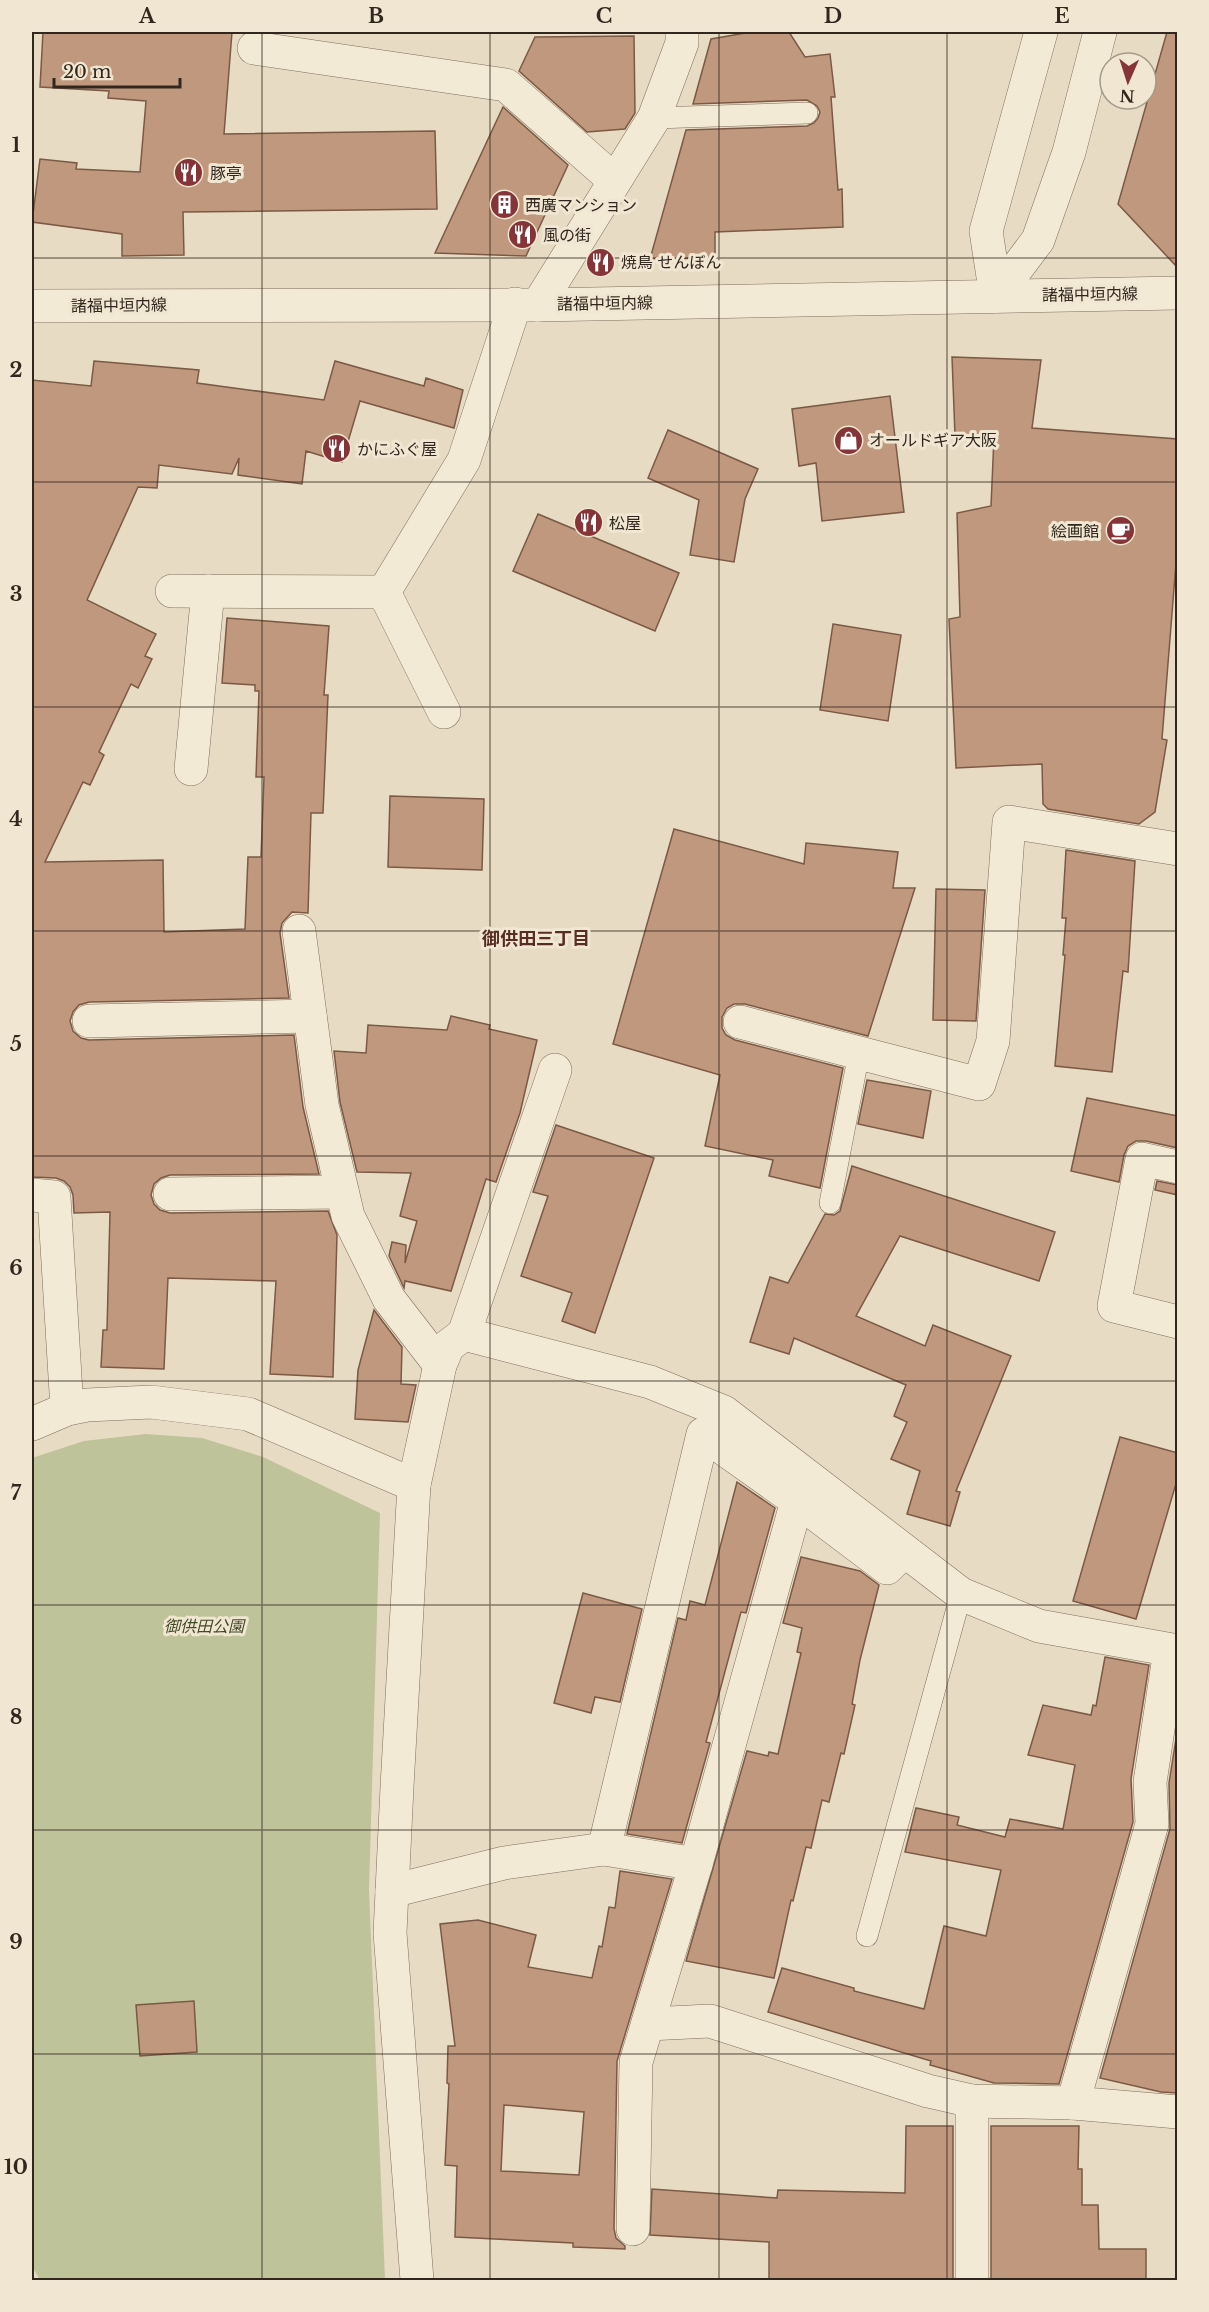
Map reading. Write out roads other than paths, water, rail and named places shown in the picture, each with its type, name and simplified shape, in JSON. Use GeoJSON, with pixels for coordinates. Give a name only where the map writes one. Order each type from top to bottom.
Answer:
{"type":"FeatureCollection","features":[{"type":"Feature","properties":{"kind":"street"},"geometry":{"type":"LineString","coordinates":[[384,592],[464,460],[526,305],[614,180],[654,118],[682,43],[682,32]]}},
{"type":"Feature","properties":{"kind":"street"},"geometry":{"type":"LineString","coordinates":[[996,296],[986,231],[1041,32]]}},
{"type":"Feature","properties":{"kind":"street"},"geometry":{"type":"LineString","coordinates":[[996,296],[1038,240],[1069,152],[1100,32]]}},
{"type":"Feature","properties":{"kind":"street"},"geometry":{"type":"LineString","coordinates":[[254,48],[506,86],[614,180]]}},
{"type":"Feature","properties":{"kind":"street","name":"諸福中垣内線"},"geometry":{"type":"LineString","coordinates":[[32,306],[526,305],[1178,293]]}},
{"type":"Feature","properties":{"kind":"street"},"geometry":{"type":"LineString","coordinates":[[172,591],[384,592]]}},
{"type":"Feature","properties":{"kind":"street"},"geometry":{"type":"LineString","coordinates":[[191,769],[208,591]]}},
{"type":"Feature","properties":{"kind":"street"},"geometry":{"type":"LineString","coordinates":[[384,592],[444,712]]}},
{"type":"Feature","properties":{"kind":"street"},"geometry":{"type":"LineString","coordinates":[[740,1022],[979,1084],[993,1041],[1009,822],[1178,849]]}},
{"type":"Feature","properties":{"kind":"street"},"geometry":{"type":"LineString","coordinates":[[299,931],[322,1105],[348,1216],[389,1299],[440,1365]]}},
{"type":"Feature","properties":{"kind":"street"},"geometry":{"type":"LineString","coordinates":[[88,1021],[310,1016]]}},
{"type":"Feature","properties":{"kind":"street"},"geometry":{"type":"LineString","coordinates":[[417,2280],[390,1933],[414,1485],[440,1365],[448,1346],[464,1334],[555,1070]]}},
{"type":"Feature","properties":{"kind":"street"},"geometry":{"type":"LineString","coordinates":[[1178,1167],[1142,1159],[1114,1306],[1178,1322]]}},
{"type":"Feature","properties":{"kind":"street"},"geometry":{"type":"LineString","coordinates":[[170,1194],[342,1192]]}},
{"type":"Feature","properties":{"kind":"street"},"geometry":{"type":"LineString","coordinates":[[32,1195],[54,1197],[67,1409]]}},
{"type":"Feature","properties":{"kind":"street"},"geometry":{"type":"LineString","coordinates":[[464,1334],[650,1382],[724,1412],[961,1594],[1038,1626],[1174,1650],[1164,1784],[1073,2103]]}},
{"type":"Feature","properties":{"kind":"street"},"geometry":{"type":"LineString","coordinates":[[32,1424],[67,1409],[87,1405],[151,1402],[248,1414],[414,1485]]}},
{"type":"Feature","properties":{"kind":"street"},"geometry":{"type":"LineString","coordinates":[[604,1849],[703,1434],[887,1568],[904,1551]]}},
{"type":"Feature","properties":{"kind":"street"},"geometry":{"type":"LineString","coordinates":[[633,2229],[636,2062],[696,1864],[797,1501]]}},
{"type":"Feature","properties":{"kind":"street"},"geometry":{"type":"LineString","coordinates":[[392,1891],[504,1863],[604,1849],[696,1864]]}},
{"type":"Feature","properties":{"kind":"street"},"geometry":{"type":"LineString","coordinates":[[648,2024],[710,2021],[928,2091],[972,2101],[1073,2103],[1178,2112]]}},
{"type":"Feature","properties":{"kind":"street"},"geometry":{"type":"LineString","coordinates":[[972,2101],[972,2280]]}},
{"type":"Feature","properties":{"kind":"lane"},"geometry":{"type":"LineString","coordinates":[[654,118],[807,113]]}},
{"type":"Feature","properties":{"kind":"lane"},"geometry":{"type":"LineString","coordinates":[[830,1203],[859,1053]]}},
{"type":"Feature","properties":{"kind":"lane"},"geometry":{"type":"LineString","coordinates":[[867,1936],[961,1594]]}},
{"type":"Feature","properties":{"kind":"place","name":"豚亭"},"geometry":{"type":"Point","coordinates":[189,173]}},
{"type":"Feature","properties":{"kind":"place","name":"西廣マンション"},"geometry":{"type":"Point","coordinates":[504,205]}},
{"type":"Feature","properties":{"kind":"place","name":"風の街"},"geometry":{"type":"Point","coordinates":[522,235]}},
{"type":"Feature","properties":{"kind":"place","name":"焼鳥 せんぼん"},"geometry":{"type":"Point","coordinates":[600,262]}},
{"type":"Feature","properties":{"kind":"place","name":"オールドギア大阪"},"geometry":{"type":"Point","coordinates":[848,440]}},
{"type":"Feature","properties":{"kind":"place","name":"かにふぐ屋"},"geometry":{"type":"Point","coordinates":[336,449]}},
{"type":"Feature","properties":{"kind":"place","name":"松屋"},"geometry":{"type":"Point","coordinates":[588,523]}},
{"type":"Feature","properties":{"kind":"place","name":"絵画館"},"geometry":{"type":"Point","coordinates":[1120,531]}},
{"type":"Feature","properties":{"kind":"district","name":"御供田三丁目"},"geometry":{"type":"Point","coordinates":[536,939]}},
{"type":"Feature","properties":{"kind":"park label","name":"御供田公園"},"geometry":{"type":"Point","coordinates":[204,1626]}}]}
